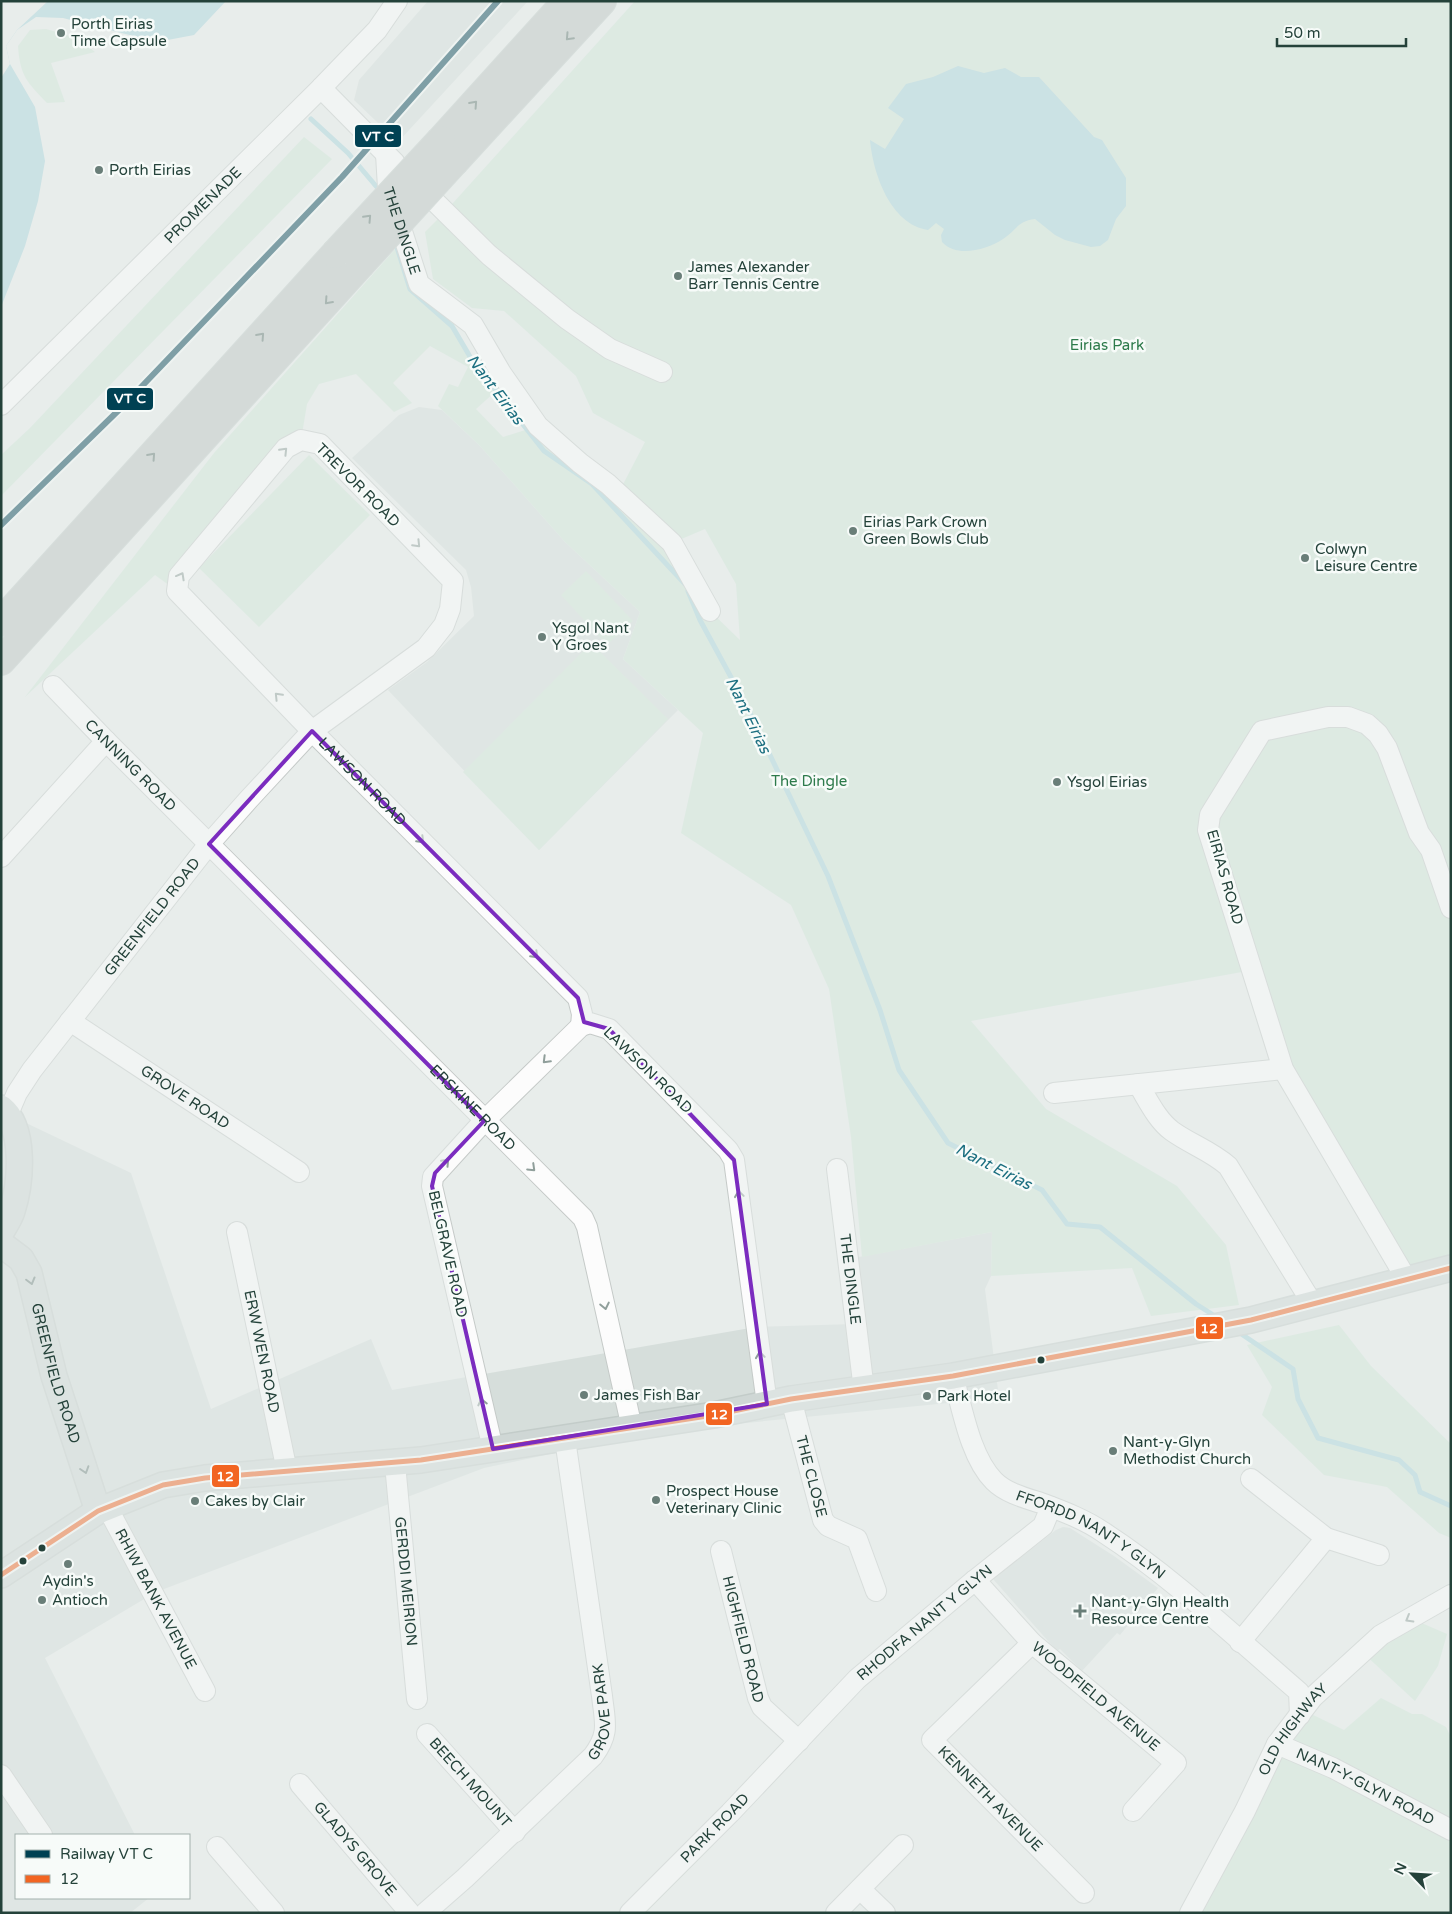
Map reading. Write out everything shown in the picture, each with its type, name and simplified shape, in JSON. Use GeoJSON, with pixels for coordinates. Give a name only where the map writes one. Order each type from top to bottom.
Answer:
{"type":"FeatureCollection","features":[{"type":"Feature","properties":{"kind":"highway"},"geometry":{"type":"LineString","coordinates":[[1,661],[360,265],[448,150],[567,1]]}},
{"type":"Feature","properties":{"kind":"highway"},"geometry":{"type":"LineString","coordinates":[[1,622],[335,254],[448,150],[602,1]]}},
{"type":"Feature","properties":{"kind":"highway"},"geometry":{"type":"LineString","coordinates":[[1,682],[248,390]]}},
{"type":"Feature","properties":{"kind":"highway"},"geometry":{"type":"LineString","coordinates":[[1,598],[132,478]]}},
{"type":"Feature","properties":{"kind":"main road"},"geometry":{"type":"LineString","coordinates":[[1,1232],[12,1212],[18,1179],[17,1131],[5,1111]]}},
{"type":"Feature","properties":{"kind":"main road","name":"GREENFIELD ROAD"},"geometry":{"type":"LineString","coordinates":[[1,1244],[21,1259],[29,1273],[54,1376],[103,1509]]}},
{"type":"Feature","properties":{"kind":"main road"},"geometry":{"type":"LineString","coordinates":[[1,1575],[103,1509],[163,1485],[205,1478],[395,1464],[565,1439],[779,1402],[953,1376],[1251,1320],[1451,1268]]}},
{"type":"Feature","properties":{"kind":"street","name":"PROMENADE"},"geometry":{"type":"LineString","coordinates":[[1,405],[321,88],[377,30],[398,1]]}},
{"type":"Feature","properties":{"kind":"street"},"geometry":{"type":"LineString","coordinates":[[321,88],[489,255],[567,319],[610,349],[662,372]]}},
{"type":"Feature","properties":{"kind":"street","name":"THE DINGLE"},"geometry":{"type":"LineString","coordinates":[[386,154],[388,188],[419,284],[473,325],[501,372],[538,426],[580,463],[608,484],[672,543],[710,611]]}},
{"type":"Feature","properties":{"kind":"street","name":"TREVOR ROAD"},"geometry":{"type":"LineString","coordinates":[[301,440],[320,444],[453,582],[450,609],[444,625],[426,648],[312,731],[178,591],[176,584],[179,576],[286,448],[301,440]]}},
{"type":"Feature","properties":{"kind":"street","name":"CANNING ROAD"},"geometry":{"type":"LineString","coordinates":[[54,686],[209,844]]}},
{"type":"Feature","properties":{"kind":"street","name":"EIRIAS ROAD"},"geometry":{"type":"LineString","coordinates":[[1407,1280],[1283,1069],[1208,830],[1210,815],[1262,731],[1328,717],[1348,717],[1367,724],[1378,734],[1388,748],[1419,833],[1431,850],[1451,908]]}},
{"type":"Feature","properties":{"kind":"street","name":"GREENFIELD ROAD"},"geometry":{"type":"LineString","coordinates":[[5,1111],[32,1070],[209,844],[312,731]]}},
{"type":"Feature","properties":{"kind":"street","name":"LAWSON ROAD"},"geometry":{"type":"LineString","coordinates":[[312,731],[578,998],[582,1014],[581,1026],[590,1023],[609,1029],[728,1150],[734,1160],[779,1402]]}},
{"type":"Feature","properties":{"kind":"street"},"geometry":{"type":"LineString","coordinates":[[1,857],[106,741]]}},
{"type":"Feature","properties":{"kind":"street","name":"ERSKINE ROAD"},"geometry":{"type":"LineString","coordinates":[[209,844],[583,1218],[588,1227],[632,1428]]}},
{"type":"Feature","properties":{"kind":"street","name":"GROVE ROAD"},"geometry":{"type":"LineString","coordinates":[[70,1021],[299,1172]]}},
{"type":"Feature","properties":{"kind":"street","name":"BELGRAVE ROAD"},"geometry":{"type":"LineString","coordinates":[[493,1449],[432,1186],[435,1173],[484,1121],[581,1026]]}},
{"type":"Feature","properties":{"kind":"street"},"geometry":{"type":"LineString","coordinates":[[1054,1093],[1283,1069]]}},
{"type":"Feature","properties":{"kind":"street"},"geometry":{"type":"LineString","coordinates":[[1138,1084],[1160,1119],[1173,1131],[1214,1154],[1228,1166],[1312,1303]]}},
{"type":"Feature","properties":{"kind":"street","name":"THE DINGLE"},"geometry":{"type":"LineString","coordinates":[[837,1169],[864,1390]]}},
{"type":"Feature","properties":{"kind":"street","name":"ERW WEN ROAD"},"geometry":{"type":"LineString","coordinates":[[237,1232],[287,1471]]}},
{"type":"Feature","properties":{"kind":"street","name":"FFORDD NANT Y GLYN"},"geometry":{"type":"LineString","coordinates":[[953,1376],[975,1450],[984,1470],[995,1482],[1011,1492],[1052,1507],[1103,1531],[1163,1576],[1299,1692],[1300,1715]]}},
{"type":"Feature","properties":{"kind":"street","name":"THE CLOSE"},"geometry":{"type":"LineString","coordinates":[[779,1402],[823,1520],[828,1526],[857,1539],[876,1590]]}},
{"type":"Feature","properties":{"kind":"street","name":"GROVE PARK"},"geometry":{"type":"LineString","coordinates":[[424,1913],[515,1832],[593,1756],[604,1741],[606,1725],[565,1439]]}},
{"type":"Feature","properties":{"kind":"street","name":"GERDDI MEIRION"},"geometry":{"type":"LineString","coordinates":[[395,1464],[417,1699]]}},
{"type":"Feature","properties":{"kind":"street"},"geometry":{"type":"LineString","coordinates":[[1251,1479],[1326,1538],[1379,1555]]}},
{"type":"Feature","properties":{"kind":"street","name":"RHODFA NANT Y GLYN"},"geometry":{"type":"LineString","coordinates":[[799,1741],[857,1679],[1043,1526],[1052,1507]]}},
{"type":"Feature","properties":{"kind":"street","name":"RHIW BANK AVENUE"},"geometry":{"type":"LineString","coordinates":[[103,1509],[205,1691]]}},
{"type":"Feature","properties":{"kind":"street"},"geometry":{"type":"LineString","coordinates":[[1240,1642],[1326,1538]]}},
{"type":"Feature","properties":{"kind":"street","name":"HIGHFIELD ROAD"},"geometry":{"type":"LineString","coordinates":[[721,1551],[758,1698],[762,1707],[799,1741]]}},
{"type":"Feature","properties":{"kind":"street","name":"WOODFIELD AVENUE"},"geometry":{"type":"LineString","coordinates":[[975,1580],[1032,1643],[1176,1763],[1133,1811]]}},
{"type":"Feature","properties":{"kind":"street","name":"OLD HIGHWAY"},"geometry":{"type":"LineString","coordinates":[[1190,1913],[1245,1811],[1278,1744],[1313,1697],[1381,1635],[1451,1595]]}},
{"type":"Feature","properties":{"kind":"street","name":"KENNETH AVENUE"},"geometry":{"type":"LineString","coordinates":[[1032,1643],[932,1740],[1084,1892]]}},
{"type":"Feature","properties":{"kind":"street","name":"BEECH MOUNT"},"geometry":{"type":"LineString","coordinates":[[427,1734],[515,1832]]}},
{"type":"Feature","properties":{"kind":"street","name":"PARK ROAD"},"geometry":{"type":"LineString","coordinates":[[630,1913],[799,1741]]}},
{"type":"Feature","properties":{"kind":"street","name":"NANT-Y-GLYN ROAD"},"geometry":{"type":"LineString","coordinates":[[1278,1744],[1333,1768],[1451,1830]]}},
{"type":"Feature","properties":{"kind":"street"},"geometry":{"type":"LineString","coordinates":[[1,1775],[41,1834]]}},
{"type":"Feature","properties":{"kind":"street","name":"GLADYS GROVE"},"geometry":{"type":"LineString","coordinates":[[300,1784],[410,1913]]}},
{"type":"Feature","properties":{"kind":"street"},"geometry":{"type":"LineString","coordinates":[[836,1913],[903,1845]]}},
{"type":"Feature","properties":{"kind":"street"},"geometry":{"type":"LineString","coordinates":[[218,1847],[274,1913]]}},
{"type":"Feature","properties":{"kind":"street"},"geometry":{"type":"LineString","coordinates":[[860,1888],[885,1913]]}},
{"type":"Feature","properties":{"kind":"highlighted area"},"geometry":{"type":"Polygon","coordinates":[[[312,731],[578,998],[584,1022],[609,1029],[734,1160],[767,1404],[493,1449],[432,1186],[435,1173],[484,1121],[209,844],[312,731]]]}},
{"type":"Feature","properties":{"kind":"shaded area"},"geometry":{"type":"Polygon","coordinates":[[[428,1],[528,1],[398,142],[354,100],[359,80],[428,1]]]}},
{"type":"Feature","properties":{"kind":"shaded area","name":"Ysgol Nant Y Groes"},"geometry":{"type":"Polygon","coordinates":[[[419,407],[442,410],[480,446],[565,542],[640,612],[623,659],[678,710],[539,850],[388,690],[427,662],[474,616],[471,587],[466,570],[352,458],[399,415],[419,407]]]}},
{"type":"Feature","properties":{"kind":"shaded area"},"geometry":{"type":"Polygon","coordinates":[[[1,1111],[131,1173],[211,1409],[371,1339],[392,1390],[756,1327],[855,1324],[848,1259],[992,1232],[991,1276],[985,1289],[999,1398],[654,1432],[484,1468],[156,1592],[45,1658],[134,1834],[15,1834],[15,1899],[148,1899],[130,1913],[1,1913],[1,1111]]]}},
{"type":"Feature","properties":{"kind":"shaded area","name":"Nant-y-Glyn Health Resource Centre"},"geometry":{"type":"Polygon","coordinates":[[[1063,1527],[1070,1528],[1114,1556],[1158,1588],[1120,1635],[1117,1633],[1082,1671],[1060,1649],[1057,1651],[993,1579],[1056,1530],[1063,1527]]]}},
{"type":"Feature","properties":{"kind":"green space","name":"Eirias Park"},"geometry":{"type":"Polygon","coordinates":[[[635,1],[1451,1],[1451,1268],[1407,1280],[1277,1046],[1253,970],[971,1021],[1046,1109],[1177,1186],[1226,1245],[1239,1305],[1151,1316],[1132,1268],[991,1276],[992,1232],[862,1257],[851,1137],[829,989],[791,905],[681,833],[703,733],[623,659],[640,612],[565,542],[480,446],[438,406],[449,384],[458,387],[468,367],[430,346],[393,383],[412,403],[394,412],[356,374],[319,384],[307,404],[301,440],[177,591],[155,575],[25,697],[214,453],[397,247],[410,289],[452,326],[472,360],[495,392],[476,409],[503,437],[538,426],[618,494],[645,442],[593,413],[576,376],[504,311],[472,308],[433,279],[425,232],[635,1]],[[705,529],[672,543],[710,611],[740,640],[736,584],[705,529]]]}},
{"type":"Feature","properties":{"kind":"green space"},"geometry":{"type":"Polygon","coordinates":[[[46,29],[77,38],[95,52],[51,63],[65,102],[47,103],[30,84],[21,65],[18,46],[30,30],[46,29]]]}},
{"type":"Feature","properties":{"kind":"green space"},"geometry":{"type":"Polygon","coordinates":[[[304,137],[332,159],[1,496],[1,455],[30,428],[304,137]]]}},
{"type":"Feature","properties":{"kind":"green space"},"geometry":{"type":"Polygon","coordinates":[[[309,455],[370,515],[259,627],[199,568],[309,455]]]}},
{"type":"Feature","properties":{"kind":"green space"},"geometry":{"type":"Polygon","coordinates":[[[586,571],[633,621],[607,645],[561,595],[586,571]]]}},
{"type":"Feature","properties":{"kind":"green space"},"geometry":{"type":"Polygon","coordinates":[[[591,643],[668,719],[539,850],[463,772],[591,643]]]}},
{"type":"Feature","properties":{"kind":"green space"},"geometry":{"type":"Polygon","coordinates":[[[1339,1325],[1371,1366],[1451,1444],[1451,1538],[1439,1533],[1387,1487],[1324,1475],[1262,1415],[1272,1387],[1247,1345],[1339,1325]]]}},
{"type":"Feature","properties":{"kind":"green space"},"geometry":{"type":"Polygon","coordinates":[[[1410,1618],[1447,1634],[1438,1666],[1415,1701],[1362,1652],[1410,1618]]]}},
{"type":"Feature","properties":{"kind":"green space"},"geometry":{"type":"Polygon","coordinates":[[[1381,1698],[1412,1714],[1422,1714],[1446,1727],[1451,1737],[1451,1913],[1190,1913],[1303,1710],[1344,1730],[1381,1698]]]}},
{"type":"Feature","properties":{"kind":"water"},"geometry":{"type":"Polygon","coordinates":[[[1,1],[226,1],[194,35],[157,42],[63,18],[36,17],[17,30],[6,46],[10,64],[35,107],[45,161],[38,201],[25,246],[1,307],[1,1]]]}},
{"type":"Feature","properties":{"kind":"water"},"geometry":{"type":"Polygon","coordinates":[[[958,66],[984,73],[1005,68],[1021,77],[1039,77],[1094,137],[1102,140],[1126,178],[1126,206],[1116,219],[1108,240],[1100,246],[1091,247],[1065,240],[1055,235],[1035,219],[1024,222],[1008,236],[996,243],[972,251],[955,250],[942,242],[941,235],[944,229],[936,223],[928,230],[915,226],[903,218],[894,208],[886,195],[875,167],[870,140],[885,149],[904,119],[888,108],[906,84],[933,77],[958,66]]]}},
{"type":"Feature","properties":{"kind":"pier"},"geometry":{"type":"Polygon","coordinates":[[[1,1],[48,1],[17,30],[6,46],[10,64],[1,78],[1,1]]]}},
{"type":"Feature","properties":{"kind":"waterway"},"geometry":{"type":"LineString","coordinates":[[311,119],[348,153],[381,192]]}},
{"type":"Feature","properties":{"kind":"waterway","name":"Nant Eirias"},"geometry":{"type":"LineString","coordinates":[[396,244],[410,289],[452,326],[472,360],[544,451],[592,484],[685,584]]}},
{"type":"Feature","properties":{"kind":"waterway","name":"Nant Eirias"},"geometry":{"type":"LineString","coordinates":[[688,591],[700,620],[745,703],[828,876],[880,1010],[899,1070],[948,1143],[1042,1190],[1067,1224],[1100,1227],[1196,1304],[1218,1318]]}},
{"type":"Feature","properties":{"kind":"waterway"},"geometry":{"type":"LineString","coordinates":[[1237,1331],[1293,1369],[1298,1399],[1318,1438],[1399,1460],[1415,1475],[1420,1492],[1451,1506]]}},
{"type":"Feature","properties":{"kind":"transit line"},"geometry":{"type":"LineString","coordinates":[[1,525],[124,405],[342,177],[498,1]]}},
{"type":"Feature","properties":{"kind":"transit line","name":"12"},"geometry":{"type":"LineString","coordinates":[[1,1575],[98,1511],[163,1485],[205,1478],[421,1460],[714,1415],[791,1399],[953,1376],[1251,1320],[1451,1268]]}},
{"type":"Feature","properties":{"kind":"place","name":"Porth Eirias Time Capsule"},"geometry":{"type":"Point","coordinates":[61,33]}},
{"type":"Feature","properties":{"kind":"place","name":"Porth Eirias"},"geometry":{"type":"Point","coordinates":[99,170]}},
{"type":"Feature","properties":{"kind":"place","name":"James Alexander Barr Tennis Centre"},"geometry":{"type":"Point","coordinates":[678,276]}},
{"type":"Feature","properties":{"kind":"place","name":"Eirias Park Crown Green Bowls Club"},"geometry":{"type":"Point","coordinates":[853,531]}},
{"type":"Feature","properties":{"kind":"place","name":"Colwyn Leisure Centre"},"geometry":{"type":"Point","coordinates":[1305,558]}},
{"type":"Feature","properties":{"kind":"place","name":"Ysgol Nant Y Groes"},"geometry":{"type":"Point","coordinates":[542,637]}},
{"type":"Feature","properties":{"kind":"place","name":"Ysgol Eirias"},"geometry":{"type":"Point","coordinates":[1057,782]}},
{"type":"Feature","properties":{"kind":"place","name":"James Fish Bar"},"geometry":{"type":"Point","coordinates":[584,1395]}},
{"type":"Feature","properties":{"kind":"place","name":"Park Hotel"},"geometry":{"type":"Point","coordinates":[927,1396]}},
{"type":"Feature","properties":{"kind":"place","name":"Nant-y-Glyn Methodist Church"},"geometry":{"type":"Point","coordinates":[1113,1451]}},
{"type":"Feature","properties":{"kind":"place","name":"Prospect House Veterinary Clinic"},"geometry":{"type":"Point","coordinates":[656,1500]}},
{"type":"Feature","properties":{"kind":"place","name":"Cakes by Clair"},"geometry":{"type":"Point","coordinates":[195,1501]}},
{"type":"Feature","properties":{"kind":"place","name":"Aydin's"},"geometry":{"type":"Point","coordinates":[68,1564]}},
{"type":"Feature","properties":{"kind":"place","name":"Antioch"},"geometry":{"type":"Point","coordinates":[42,1600]}},
{"type":"Feature","properties":{"kind":"place","name":"Nant-y-Glyn Health Resource Centre"},"geometry":{"type":"Point","coordinates":[1080,1611]}},
{"type":"Feature","properties":{"kind":"park label","name":"The Dingle"},"geometry":{"type":"Point","coordinates":[809,781]}}]}
